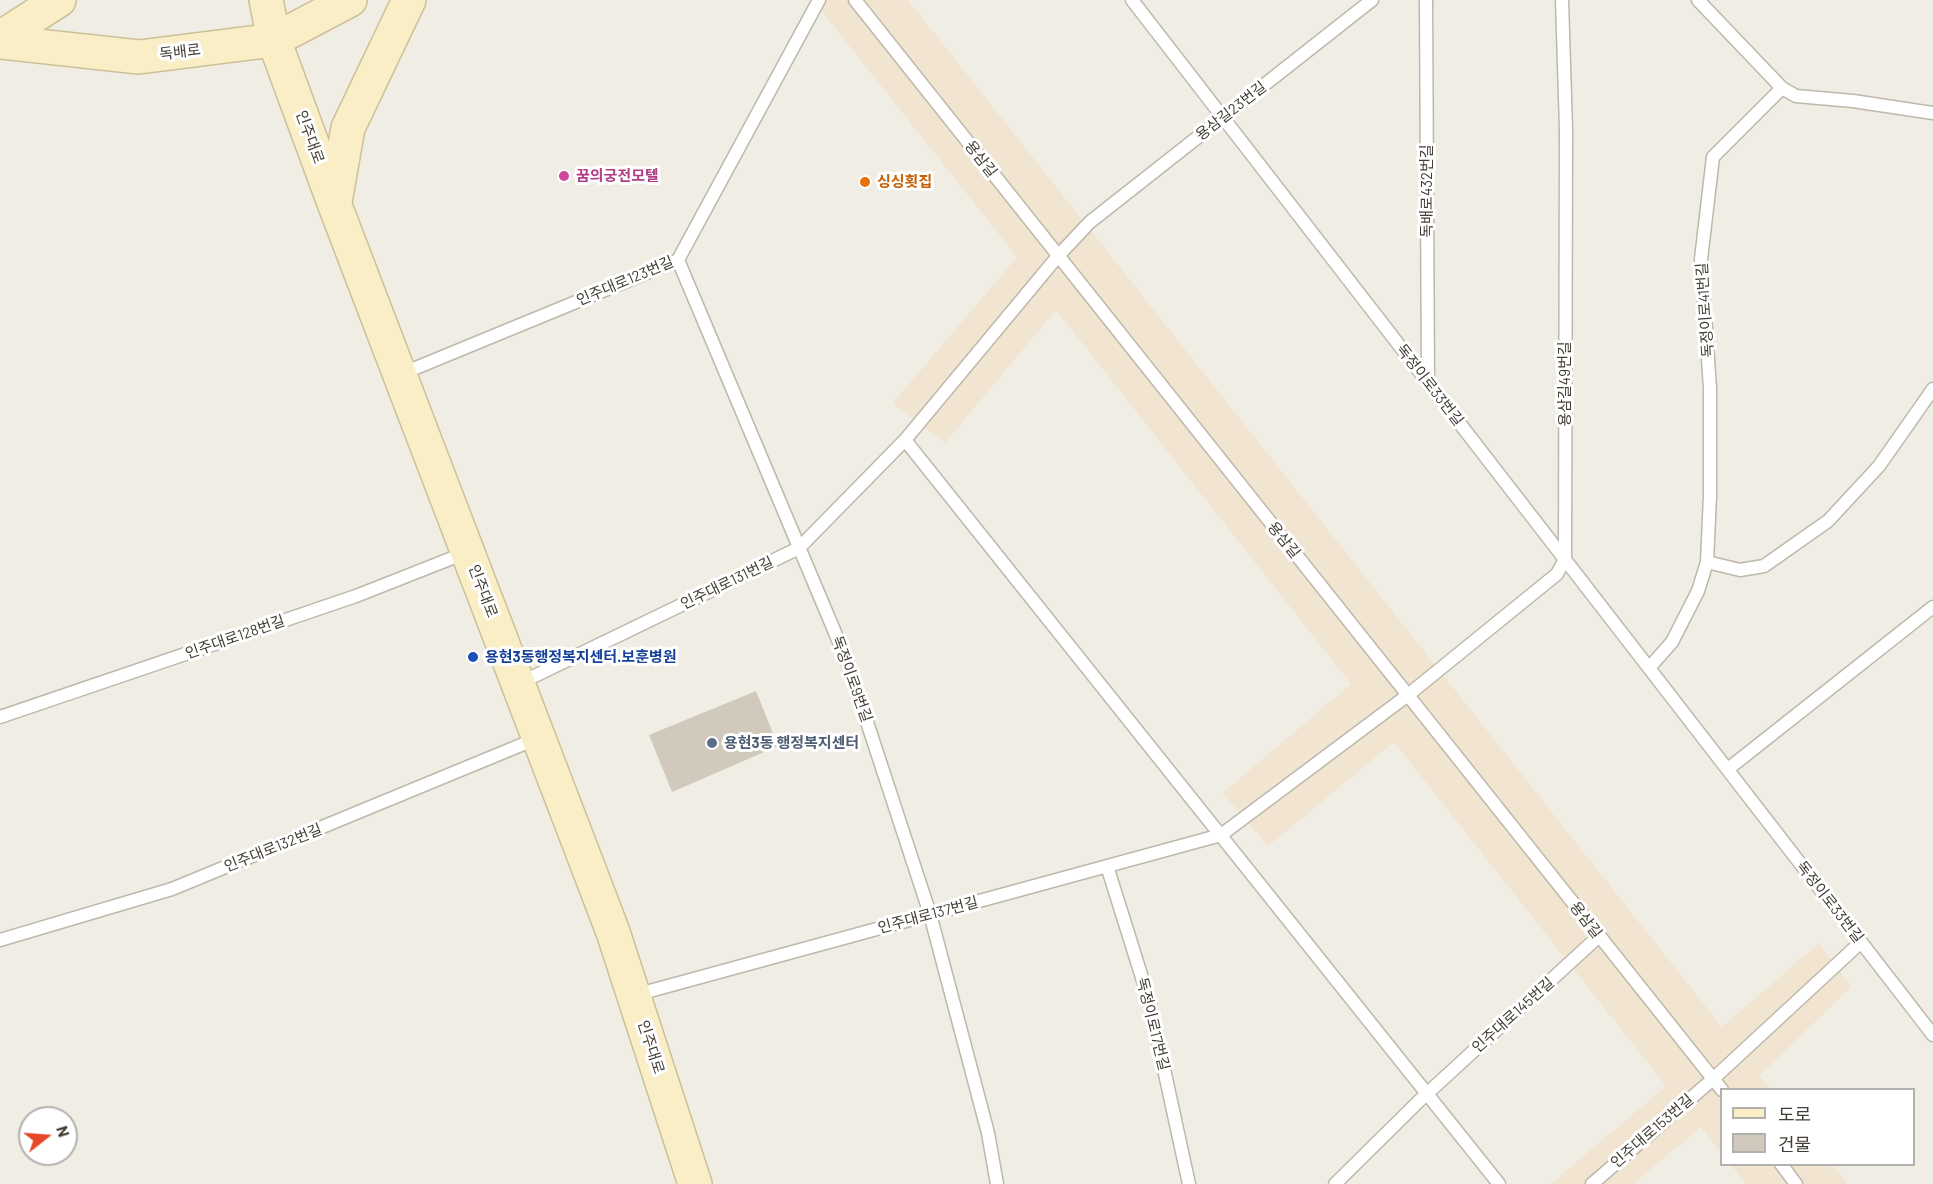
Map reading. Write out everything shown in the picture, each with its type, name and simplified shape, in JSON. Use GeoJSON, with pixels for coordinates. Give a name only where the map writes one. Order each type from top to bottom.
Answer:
{"type":"FeatureCollection","features":[{"type":"Feature","properties":{"kind":"main road"},"geometry":{"type":"LineString","coordinates":[[0,40],[59,0]]}},
{"type":"Feature","properties":{"kind":"main road","name":"인주대로"},"geometry":{"type":"LineString","coordinates":[[266,0],[274,40],[334,203],[614,932],[695,1184]]}},
{"type":"Feature","properties":{"kind":"main road","name":"독배로"},"geometry":{"type":"LineString","coordinates":[[0,40],[139,57],[274,40],[350,0]]}},
{"type":"Feature","properties":{"kind":"main road"},"geometry":{"type":"LineString","coordinates":[[334,203],[348,128],[409,0]]}},
{"type":"Feature","properties":{"kind":"lane","name":"인주대로123번길"},"geometry":{"type":"LineString","coordinates":[[400,375],[678,260],[819,0]]}},
{"type":"Feature","properties":{"kind":"lane","name":"용삼길"},"geometry":{"type":"LineString","coordinates":[[855,0],[1720,1088]]}},
{"type":"Feature","properties":{"kind":"lane","name":"독정이로33번길"},"geometry":{"type":"LineString","coordinates":[[1132,0],[1933,1035]]}},
{"type":"Feature","properties":{"kind":"lane","name":"용삼길23번길"},"geometry":{"type":"LineString","coordinates":[[1090,222],[1372,0]]}},
{"type":"Feature","properties":{"kind":"lane","name":"독배로432번길"},"geometry":{"type":"LineString","coordinates":[[1426,0],[1428,383]]}},
{"type":"Feature","properties":{"kind":"lane","name":"용삼길49번길"},"geometry":{"type":"LineString","coordinates":[[1562,0],[1566,129],[1564,559]]}},
{"type":"Feature","properties":{"kind":"lane"},"geometry":{"type":"LineString","coordinates":[[1698,0],[1782,88],[1796,96],[1853,101],[1933,113]]}},
{"type":"Feature","properties":{"kind":"lane","name":"독정이로41번길"},"geometry":{"type":"LineString","coordinates":[[1649,668],[1672,642],[1698,591],[1707,562],[1710,496],[1710,388],[1701,258],[1713,157],[1782,88]]}},
{"type":"Feature","properties":{"kind":"lane","name":"인주대로131번길"},"geometry":{"type":"LineString","coordinates":[[518,684],[799,548],[905,440],[1058,256],[1090,222]]}},
{"type":"Feature","properties":{"kind":"lane","name":"독정이로9번길"},"geometry":{"type":"LineString","coordinates":[[678,260],[847,661],[930,914],[988,1132],[997,1184]]}},
{"type":"Feature","properties":{"kind":"lane"},"geometry":{"type":"LineString","coordinates":[[1707,562],[1740,570],[1764,566],[1828,520],[1879,466],[1933,389]]}},
{"type":"Feature","properties":{"kind":"lane"},"geometry":{"type":"LineString","coordinates":[[905,440],[1499,1184]]}},
{"type":"Feature","properties":{"kind":"lane","name":"인주대로128번길"},"geometry":{"type":"LineString","coordinates":[[0,717],[356,596],[468,552]]}},
{"type":"Feature","properties":{"kind":"lane"},"geometry":{"type":"LineString","coordinates":[[1408,695],[1557,574],[1564,559]]}},
{"type":"Feature","properties":{"kind":"lane"},"geometry":{"type":"LineString","coordinates":[[1728,769],[1933,607]]}},
{"type":"Feature","properties":{"kind":"lane","name":"인주대로137번길"},"geometry":{"type":"LineString","coordinates":[[634,995],[1221,835],[1408,695]]}},
{"type":"Feature","properties":{"kind":"lane","name":"인주대로132번길"},"geometry":{"type":"LineString","coordinates":[[0,940],[172,889],[539,738]]}},
{"type":"Feature","properties":{"kind":"lane","name":"독정이로17번길"},"geometry":{"type":"LineString","coordinates":[[1107,866],[1149,1000],[1189,1184]]}},
{"type":"Feature","properties":{"kind":"lane","name":"인주대로145번길"},"geometry":{"type":"LineString","coordinates":[[1335,1184],[1427,1094],[1599,936]]}},
{"type":"Feature","properties":{"kind":"lane"},"geometry":{"type":"LineString","coordinates":[[1713,1079],[1861,942]]}},
{"type":"Feature","properties":{"kind":"lane","name":"인주대로153번길"},"geometry":{"type":"LineString","coordinates":[[1592,1184],[1713,1079]]}},
{"type":"Feature","properties":{"kind":"lane"},"geometry":{"type":"LineString","coordinates":[[1782,1166],[1796,1184]]}},
{"type":"Feature","properties":{"kind":"shaded area"},"geometry":{"type":"Polygon","coordinates":[[[813,0],[908,0],[1722,1027],[1819,943],[1851,987],[1759,1076],[1769,1088],[1720,1088],[1720,1152],[1701,1127],[1633,1184],[1551,1184],[1666,1086],[1394,742],[1268,846],[1223,793],[1351,684],[1056,310],[945,443],[893,403],[1017,257],[813,0]]]}},
{"type":"Feature","properties":{"kind":"shaded area"},"geometry":{"type":"Polygon","coordinates":[[[1732,1166],[1833,1166],[1848,1184],[1746,1184],[1732,1166]]]}},
{"type":"Feature","properties":{"kind":"building"},"geometry":{"type":"Polygon","coordinates":[[[756,691],[778,746],[672,792],[649,735],[756,691]]]}},
{"type":"Feature","properties":{"kind":"place","name":"꿈의궁전모텔"},"geometry":{"type":"Point","coordinates":[564,176]}},
{"type":"Feature","properties":{"kind":"place","name":"싱싱횟집"},"geometry":{"type":"Point","coordinates":[865,182]}},
{"type":"Feature","properties":{"kind":"place","name":"용현3동행정복지센터.보훈병원"},"geometry":{"type":"Point","coordinates":[473,657]}},
{"type":"Feature","properties":{"kind":"place","name":"용현3동 행정복지센터"},"geometry":{"type":"Point","coordinates":[712,743]}}]}
